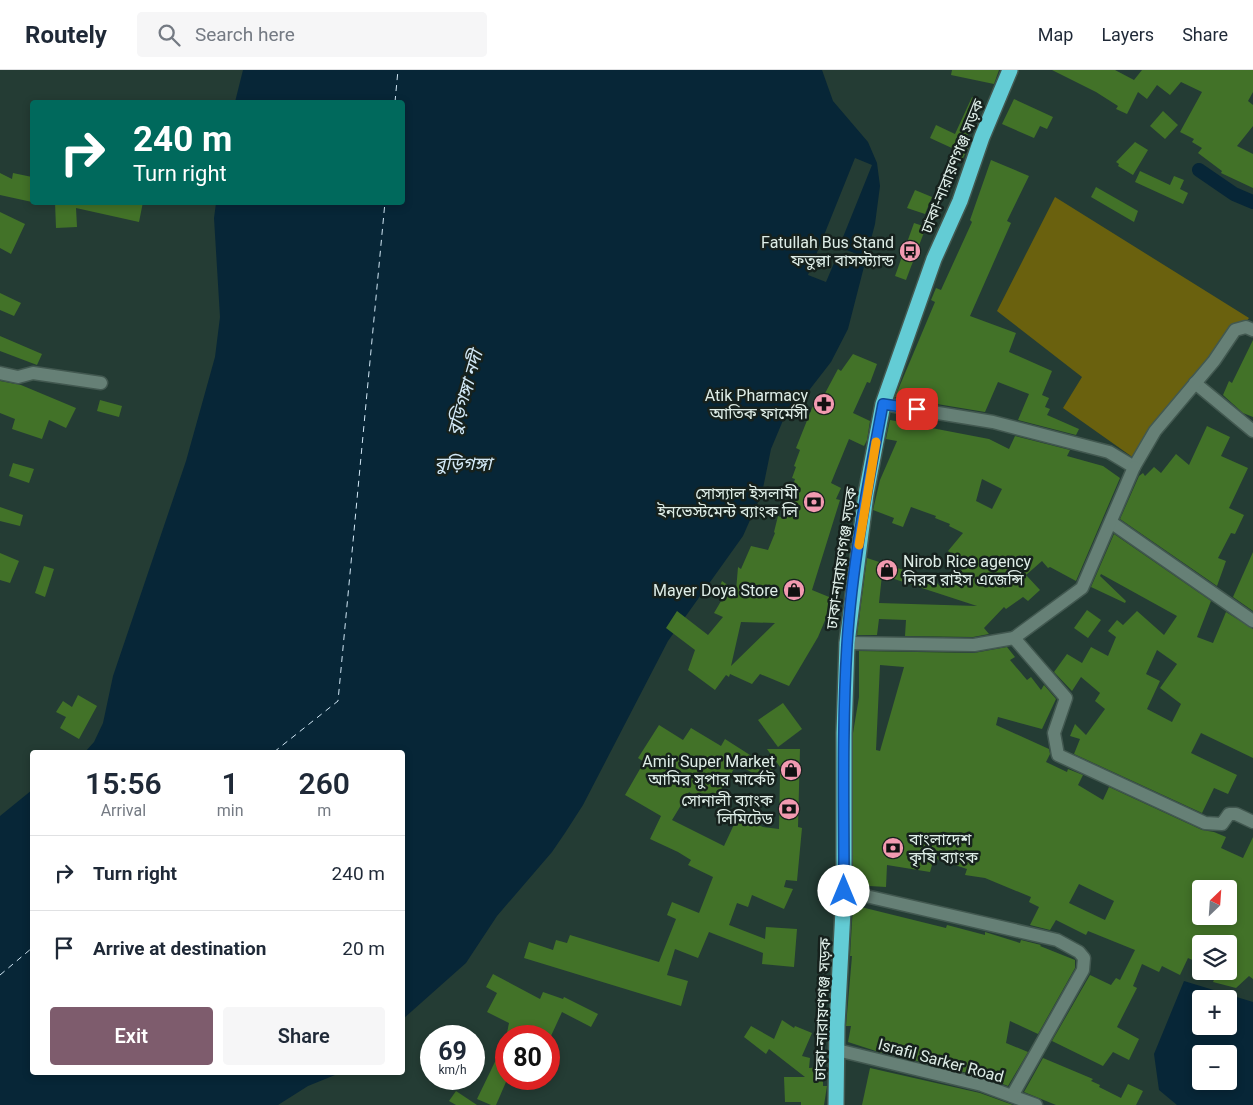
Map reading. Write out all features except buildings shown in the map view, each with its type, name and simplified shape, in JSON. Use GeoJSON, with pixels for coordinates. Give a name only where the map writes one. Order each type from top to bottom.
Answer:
{"type":"FeatureCollection","features":[{"type":"Feature","properties":{"kind":"highway","name":"ঢাকা-নারায়ণগঞ্জ সড়ক"},"geometry":{"type":"LineString","coordinates":[[836,1105],[844,891],[844,733],[847,643],[866,494],[883,404],[934,259],[960,201],[982,138],[1010,70]]}},
{"type":"Feature","properties":{"kind":"street"},"geometry":{"type":"LineString","coordinates":[[847,643],[974,645],[1014,638],[1082,588],[1112,523],[1134,467],[1155,431],[1214,361],[1235,330],[1246,327],[1253,330]]}},
{"type":"Feature","properties":{"kind":"street"},"geometry":{"type":"LineString","coordinates":[[0,373],[18,377],[34,373],[102,383]]}},
{"type":"Feature","properties":{"kind":"street"},"geometry":{"type":"LineString","coordinates":[[1195,383],[1253,431]]}},
{"type":"Feature","properties":{"kind":"street"},"geometry":{"type":"LineString","coordinates":[[883,404],[993,422],[1109,452],[1134,467]]}},
{"type":"Feature","properties":{"kind":"street"},"geometry":{"type":"LineString","coordinates":[[1112,523],[1253,621]]}},
{"type":"Feature","properties":{"kind":"street"},"geometry":{"type":"LineString","coordinates":[[1014,638],[1066,698],[1054,733],[1058,754],[1205,823],[1222,824],[1230,814],[1236,814],[1253,822]]}},
{"type":"Feature","properties":{"kind":"street"},"geometry":{"type":"LineString","coordinates":[[844,891],[1057,940],[1080,952],[1084,958],[1082,970],[1012,1096]]}},
{"type":"Feature","properties":{"kind":"street","name":"Israfil Sarker Road"},"geometry":{"type":"LineString","coordinates":[[837,1050],[950,1076],[1036,1105]]}},
{"type":"Feature","properties":{"kind":"shaded area"},"geometry":{"type":"Polygon","coordinates":[[[1055,197],[1249,318],[1138,461],[1063,408],[1082,377],[997,311],[1055,197]]]}},
{"type":"Feature","properties":{"kind":"water","name":"বুড়িগঙ্গা"},"geometry":{"type":"Polygon","coordinates":[[[243,70],[822,70],[833,101],[868,142],[877,163],[880,186],[875,224],[848,329],[831,362],[807,393],[784,418],[771,449],[762,493],[743,536],[668,641],[583,805],[552,852],[497,916],[466,963],[405,1017],[405,750],[87,750],[94,742],[103,723],[113,676],[186,461],[215,357],[220,317],[214,218],[216,205],[405,205],[405,100],[236,100],[243,70]]]}},
{"type":"Feature","properties":{"kind":"water"},"geometry":{"type":"Polygon","coordinates":[[[30,792],[30,1075],[335,1075],[308,1086],[278,1105],[0,1105],[0,816],[30,792]]]}},
{"type":"Feature","properties":{"kind":"water"},"geometry":{"type":"Polygon","coordinates":[[[1184,981],[1214,990],[1192,990],[1192,1035],[1237,1035],[1237,997],[1253,1002],[1253,1105],[1177,1105],[1159,1090],[1154,1054],[1184,981]]]}},
{"type":"Feature","properties":{"kind":"pier"},"geometry":{"type":"Polygon","coordinates":[[[855,158],[872,165],[839,247],[869,259],[867,268],[837,256],[826,282],[808,275],[855,158]]]}},
{"type":"Feature","properties":{"kind":"waterway"},"geometry":{"type":"LineString","coordinates":[[1199,170],[1234,194],[1253,202]]}},
{"type":"Feature","properties":{"kind":"ferry route"},"geometry":{"type":"LineString","coordinates":[[395,100],[398,70]]}},
{"type":"Feature","properties":{"kind":"ferry route"},"geometry":{"type":"LineString","coordinates":[[277,750],[338,701],[385,205]]}},
{"type":"Feature","properties":{"kind":"ferry route"},"geometry":{"type":"LineString","coordinates":[[0,975],[30,950]]}},
{"type":"Feature","properties":{"kind":"slow traffic"},"geometry":{"type":"LineString","coordinates":[[859,545],[876,442]]}},
{"type":"Feature","properties":{"kind":"place","name":"Fatullah Bus Stand ফতুল্লা বাসস্ট্যান্ড"},"geometry":{"type":"Point","coordinates":[910,251]}},
{"type":"Feature","properties":{"kind":"place","name":"Atik Pharmacy আতিক ফার্মেসী"},"geometry":{"type":"Point","coordinates":[824,404]}},
{"type":"Feature","properties":{"kind":"place","name":"সোস্যাল ইসলামী ইনভেস্টমেন্ট ব্যাংক লি"},"geometry":{"type":"Point","coordinates":[814,502]}},
{"type":"Feature","properties":{"kind":"place","name":"Nirob Rice agency নিরব রাইস এজেন্সি"},"geometry":{"type":"Point","coordinates":[887,570]}},
{"type":"Feature","properties":{"kind":"place","name":"Mayer Doya Store"},"geometry":{"type":"Point","coordinates":[794,590]}},
{"type":"Feature","properties":{"kind":"place","name":"Amir Super Market আমির সুপার মার্কেট"},"geometry":{"type":"Point","coordinates":[791,770]}},
{"type":"Feature","properties":{"kind":"place","name":"সোনালী ব্যাংক লিমিটেড"},"geometry":{"type":"Point","coordinates":[789,809]}},
{"type":"Feature","properties":{"kind":"place","name":"বাংলাদেশ কৃষি ব্যাংক"},"geometry":{"type":"Point","coordinates":[893,848]}},
{"type":"Feature","properties":{"kind":"route"},"geometry":{"type":"LineString","coordinates":[[844,891],[844,733],[847,643],[866,494],[883,404],[917,409]]}},
{"type":"Feature","properties":{"kind":"water label","name":"বুড়িগঙ্গা নদী"},"geometry":{"type":"Point","coordinates":[465,393]}}]}
